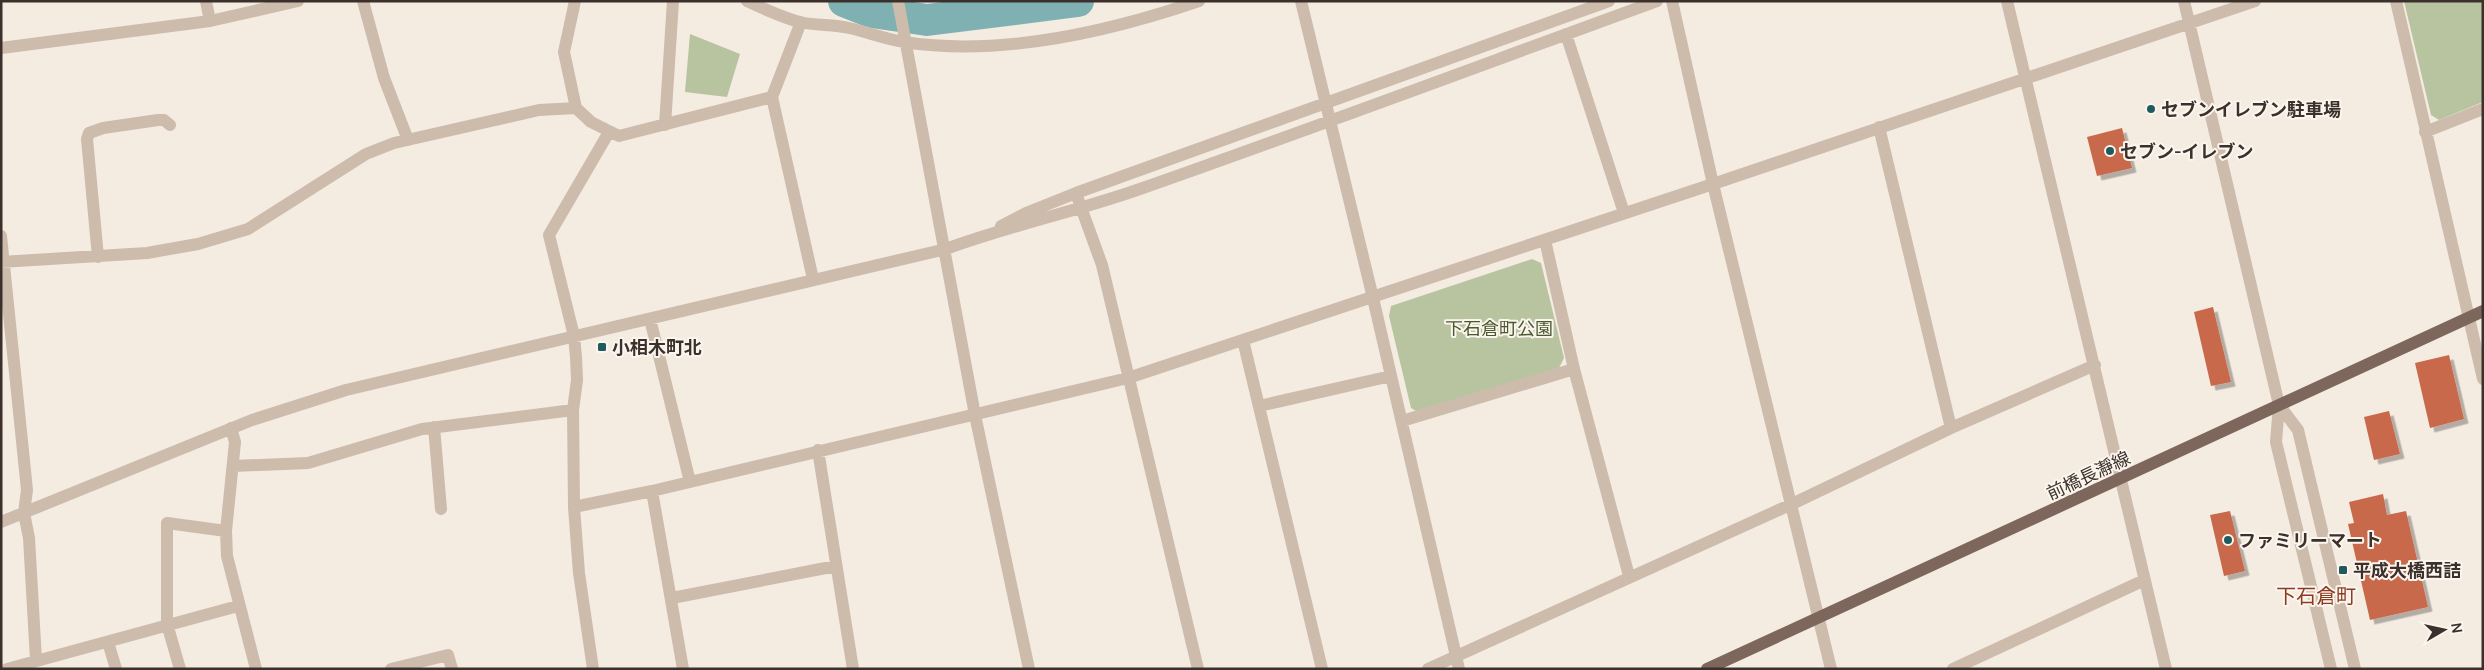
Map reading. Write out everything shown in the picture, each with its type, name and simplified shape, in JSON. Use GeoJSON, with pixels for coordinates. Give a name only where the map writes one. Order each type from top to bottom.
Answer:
{"type":"FeatureCollection","features":[{"type":"Feature","properties":{"kind":"main road","name":"前橋長瀞線"},"geometry":{"type":"LineString","coordinates":[[1707,669],[2483,311]]}},
{"type":"Feature","properties":{"kind":"street"},"geometry":{"type":"LineString","coordinates":[[206,1],[210,21]]}},
{"type":"Feature","properties":{"kind":"street"},"geometry":{"type":"LineString","coordinates":[[1,48],[210,21],[298,1]]}},
{"type":"Feature","properties":{"kind":"street"},"geometry":{"type":"LineString","coordinates":[[363,1],[384,78],[408,140]]}},
{"type":"Feature","properties":{"kind":"street"},"geometry":{"type":"LineString","coordinates":[[575,1],[564,52],[576,108],[591,122],[609,132],[620,136],[772,97]]}},
{"type":"Feature","properties":{"kind":"street"},"geometry":{"type":"LineString","coordinates":[[665,124],[673,1]]}},
{"type":"Feature","properties":{"kind":"street"},"geometry":{"type":"LineString","coordinates":[[747,1],[800,22],[848,28],[905,39],[989,44],[1065,37],[1113,28],[1199,1]]}},
{"type":"Feature","properties":{"kind":"street"},"geometry":{"type":"LineString","coordinates":[[898,1],[946,249],[975,415],[1029,669]]}},
{"type":"Feature","properties":{"kind":"street"},"geometry":{"type":"LineString","coordinates":[[1301,1],[1458,662]]}},
{"type":"Feature","properties":{"kind":"street"},"geometry":{"type":"LineString","coordinates":[[983,236],[1026,213],[1076,193],[1608,1]]}},
{"type":"Feature","properties":{"kind":"street"},"geometry":{"type":"LineString","coordinates":[[1,522],[231,428],[346,390],[946,249],[983,236],[1030,224],[1081,206],[1135,191],[1657,1]]}},
{"type":"Feature","properties":{"kind":"street"},"geometry":{"type":"LineString","coordinates":[[1672,1],[1713,184],[1831,669]]}},
{"type":"Feature","properties":{"kind":"street"},"geometry":{"type":"LineString","coordinates":[[2007,1],[2166,669]]}},
{"type":"Feature","properties":{"kind":"street"},"geometry":{"type":"LineString","coordinates":[[2184,1],[2279,405],[2276,442],[2331,669]]}},
{"type":"Feature","properties":{"kind":"street"},"geometry":{"type":"LineString","coordinates":[[574,506],[652,491],[818,450],[1128,378],[1373,298],[1879,127],[2026,80],[2255,1]]}},
{"type":"Feature","properties":{"kind":"street"},"geometry":{"type":"LineString","coordinates":[[2396,1],[2467,318],[2483,379]]}},
{"type":"Feature","properties":{"kind":"street"},"geometry":{"type":"LineString","coordinates":[[800,22],[772,97],[813,279]]}},
{"type":"Feature","properties":{"kind":"street"},"geometry":{"type":"LineString","coordinates":[[1566,34],[1624,213]]}},
{"type":"Feature","properties":{"kind":"street"},"geometry":{"type":"LineString","coordinates":[[3,261],[98,257],[179,248],[248,228],[366,154],[408,140],[539,110],[576,108]]}},
{"type":"Feature","properties":{"kind":"street"},"geometry":{"type":"LineString","coordinates":[[2425,132],[2483,109]]}},
{"type":"Feature","properties":{"kind":"street"},"geometry":{"type":"LineString","coordinates":[[98,257],[87,139],[90,133],[103,128],[158,120],[164,120],[170,125]]}},
{"type":"Feature","properties":{"kind":"street"},"geometry":{"type":"LineString","coordinates":[[1879,127],[1951,428]]}},
{"type":"Feature","properties":{"kind":"street"},"geometry":{"type":"LineString","coordinates":[[593,669],[579,573],[574,506],[573,410],[577,380],[574,336],[549,235],[609,132]]}},
{"type":"Feature","properties":{"kind":"street"},"geometry":{"type":"LineString","coordinates":[[1076,193],[1102,265],[1198,669]]}},
{"type":"Feature","properties":{"kind":"street"},"geometry":{"type":"LineString","coordinates":[[1,236],[27,490],[24,512],[29,538],[36,660]]}},
{"type":"Feature","properties":{"kind":"street"},"geometry":{"type":"LineString","coordinates":[[1545,240],[1574,369],[1629,576]]}},
{"type":"Feature","properties":{"kind":"street"},"geometry":{"type":"LineString","coordinates":[[650,319],[690,482]]}},
{"type":"Feature","properties":{"kind":"street"},"geometry":{"type":"LineString","coordinates":[[1243,340],[1322,669]]}},
{"type":"Feature","properties":{"kind":"street"},"geometry":{"type":"LineString","coordinates":[[1428,669],[1458,662],[1629,576],[1792,504],[1951,428],[2095,366]]}},
{"type":"Feature","properties":{"kind":"street"},"geometry":{"type":"LineString","coordinates":[[1402,421],[1574,369]]}},
{"type":"Feature","properties":{"kind":"street"},"geometry":{"type":"LineString","coordinates":[[1259,406],[1391,376]]}},
{"type":"Feature","properties":{"kind":"street"},"geometry":{"type":"LineString","coordinates":[[2279,405],[2298,430],[2355,669]]}},
{"type":"Feature","properties":{"kind":"street"},"geometry":{"type":"LineString","coordinates":[[234,466],[308,463],[434,427],[573,410]]}},
{"type":"Feature","properties":{"kind":"street"},"geometry":{"type":"LineString","coordinates":[[434,427],[441,509]]}},
{"type":"Feature","properties":{"kind":"street"},"geometry":{"type":"LineString","coordinates":[[231,428],[235,442],[226,531],[227,556],[238,606],[256,669]]}},
{"type":"Feature","properties":{"kind":"street"},"geometry":{"type":"LineString","coordinates":[[818,450],[853,669]]}},
{"type":"Feature","properties":{"kind":"street"},"geometry":{"type":"LineString","coordinates":[[652,491],[684,669]]}},
{"type":"Feature","properties":{"kind":"street"},"geometry":{"type":"LineString","coordinates":[[180,669],[168,624],[167,523],[226,531]]}},
{"type":"Feature","properties":{"kind":"street"},"geometry":{"type":"LineString","coordinates":[[672,598],[836,566]]}},
{"type":"Feature","properties":{"kind":"street"},"geometry":{"type":"LineString","coordinates":[[1952,669],[2138,583],[2145,582]]}},
{"type":"Feature","properties":{"kind":"street"},"geometry":{"type":"LineString","coordinates":[[6,669],[238,606]]}},
{"type":"Feature","properties":{"kind":"street"},"geometry":{"type":"LineString","coordinates":[[108,642],[116,669]]}},
{"type":"Feature","properties":{"kind":"street"},"geometry":{"type":"LineString","coordinates":[[397,668],[448,655],[452,669]]}},
{"type":"Feature","properties":{"kind":"green space"},"geometry":{"type":"Polygon","coordinates":[[[2404,1],[2483,1],[2483,102],[2439,120],[2431,115],[2404,1]]]}},
{"type":"Feature","properties":{"kind":"green space"},"geometry":{"type":"Polygon","coordinates":[[[690,34],[740,54],[727,97],[685,92],[690,34]]]}},
{"type":"Feature","properties":{"kind":"green space","name":"下石倉町公園"},"geometry":{"type":"Polygon","coordinates":[[[1532,259],[1541,263],[1564,358],[1559,368],[1416,411],[1411,408],[1389,316],[1391,306],[1532,259]]]}},
{"type":"Feature","properties":{"kind":"building"},"geometry":{"type":"Polygon","coordinates":[[[2122,128],[2132,168],[2097,176],[2087,137],[2122,128]]]}},
{"type":"Feature","properties":{"kind":"building"},"geometry":{"type":"Polygon","coordinates":[[[2213,307],[2231,382],[2211,386],[2194,312],[2213,307]]]}},
{"type":"Feature","properties":{"kind":"building"},"geometry":{"type":"Polygon","coordinates":[[[2449,355],[2464,419],[2430,428],[2415,363],[2449,355]]]}},
{"type":"Feature","properties":{"kind":"building"},"geometry":{"type":"Polygon","coordinates":[[[2389,411],[2400,454],[2374,460],[2364,417],[2389,411]]]}},
{"type":"Feature","properties":{"kind":"building"},"geometry":{"type":"Polygon","coordinates":[[[2383,494],[2387,515],[2406,511],[2428,607],[2370,620],[2348,524],[2354,523],[2349,502],[2383,494]]]}},
{"type":"Feature","properties":{"kind":"building"},"geometry":{"type":"Polygon","coordinates":[[[2230,511],[2245,571],[2224,576],[2210,515],[2230,511]]]}},
{"type":"Feature","properties":{"kind":"waterway"},"geometry":{"type":"LineString","coordinates":[[844,1],[872,12],[927,20],[1078,1]]}},
{"type":"Feature","properties":{"kind":"place","name":"セブンイレブン駐車場"},"geometry":{"type":"Point","coordinates":[2151,109]}},
{"type":"Feature","properties":{"kind":"place","name":"セブン-イレブン"},"geometry":{"type":"Point","coordinates":[2110,151]}},
{"type":"Feature","properties":{"kind":"place","name":"小相木町北"},"geometry":{"type":"Point","coordinates":[602,347]}},
{"type":"Feature","properties":{"kind":"place","name":"ファミリーマート"},"geometry":{"type":"Point","coordinates":[2228,540]}},
{"type":"Feature","properties":{"kind":"place","name":"平成大橋西詰"},"geometry":{"type":"Point","coordinates":[2343,570]}},
{"type":"Feature","properties":{"kind":"district","name":"下石倉町"},"geometry":{"type":"Point","coordinates":[2316,595]}}]}
